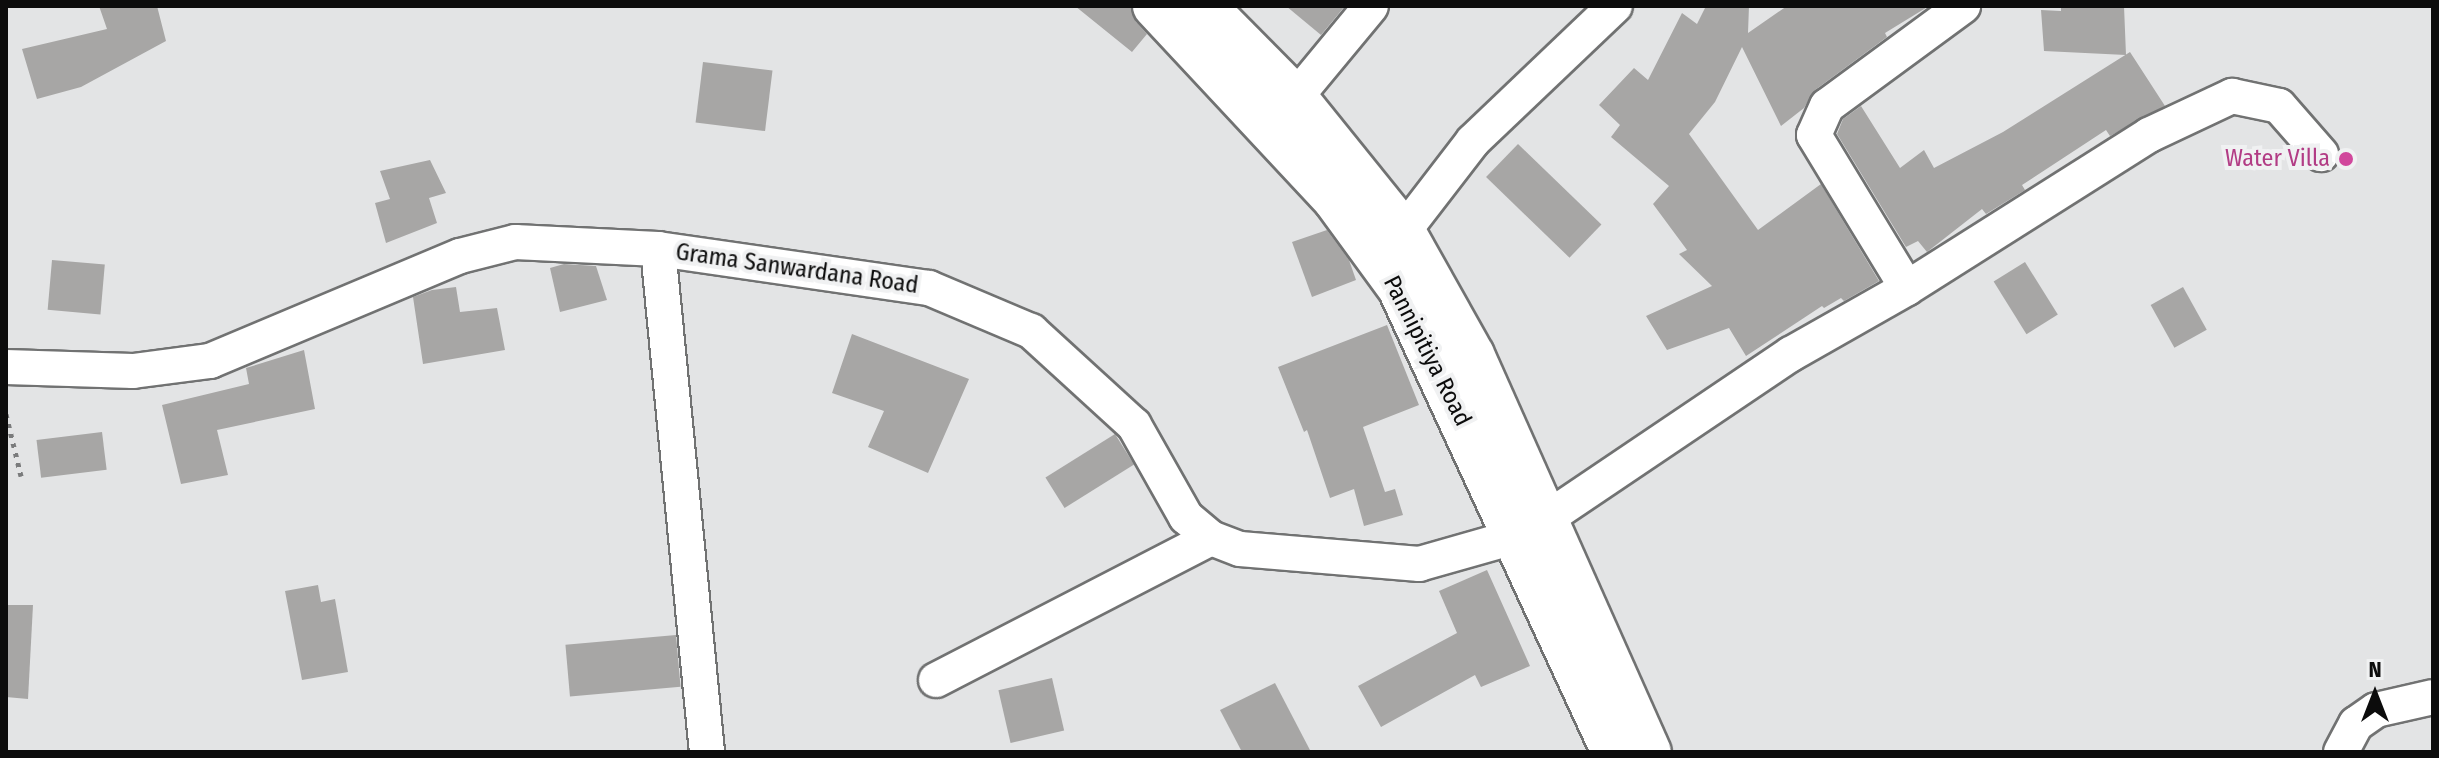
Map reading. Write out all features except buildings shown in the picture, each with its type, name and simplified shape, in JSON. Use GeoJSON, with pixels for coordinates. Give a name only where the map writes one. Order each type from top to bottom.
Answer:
{"type":"FeatureCollection","features":[{"type":"Feature","properties":{"kind":"main road","name":"Pannipitiya Road"},"geometry":{"type":"LineString","coordinates":[[1155,6],[1335,199],[1400,288],[1649,752]]}},
{"type":"Feature","properties":{"kind":"main road","name":"Pannipitiya Road"},"geometry":{"type":"LineString","coordinates":[[1204,6],[1295,98],[1403,232],[1472,355],[1530,528],[1614,752]]}},
{"type":"Feature","properties":{"kind":"street"},"geometry":{"type":"LineString","coordinates":[[1295,98],[1371,6]]}},
{"type":"Feature","properties":{"kind":"street"},"geometry":{"type":"LineString","coordinates":[[1403,232],[1473,141],[1615,6]]}},
{"type":"Feature","properties":{"kind":"street"},"geometry":{"type":"LineString","coordinates":[[1907,288],[1814,135],[1827,106],[1963,6]]}},
{"type":"Feature","properties":{"kind":"street","name":"Grama Sanwardana Road"},"geometry":{"type":"LineString","coordinates":[[6,367],[133,371],[210,361],[460,256],[515,242],[658,249],[929,288],[1031,331],[1134,425],[1186,517],[1211,538],[1240,549],[1419,564],[1530,528],[1791,354],[1907,288],[2149,135],[2232,96],[2279,106],[2321,154]]}},
{"type":"Feature","properties":{"kind":"street"},"geometry":{"type":"LineString","coordinates":[[658,249],[707,752]]}},
{"type":"Feature","properties":{"kind":"street"},"geometry":{"type":"LineString","coordinates":[[936,680],[1211,538]]}},
{"type":"Feature","properties":{"kind":"street"},"geometry":{"type":"LineString","coordinates":[[2341,752],[2356,724],[2376,710],[2433,697]]}},
{"type":"Feature","properties":{"kind":"path"},"geometry":{"type":"LineString","coordinates":[[6,414],[21,476]]}},
{"type":"Feature","properties":{"kind":"place","name":"Water Villa"},"geometry":{"type":"Point","coordinates":[2346,159]}}]}
